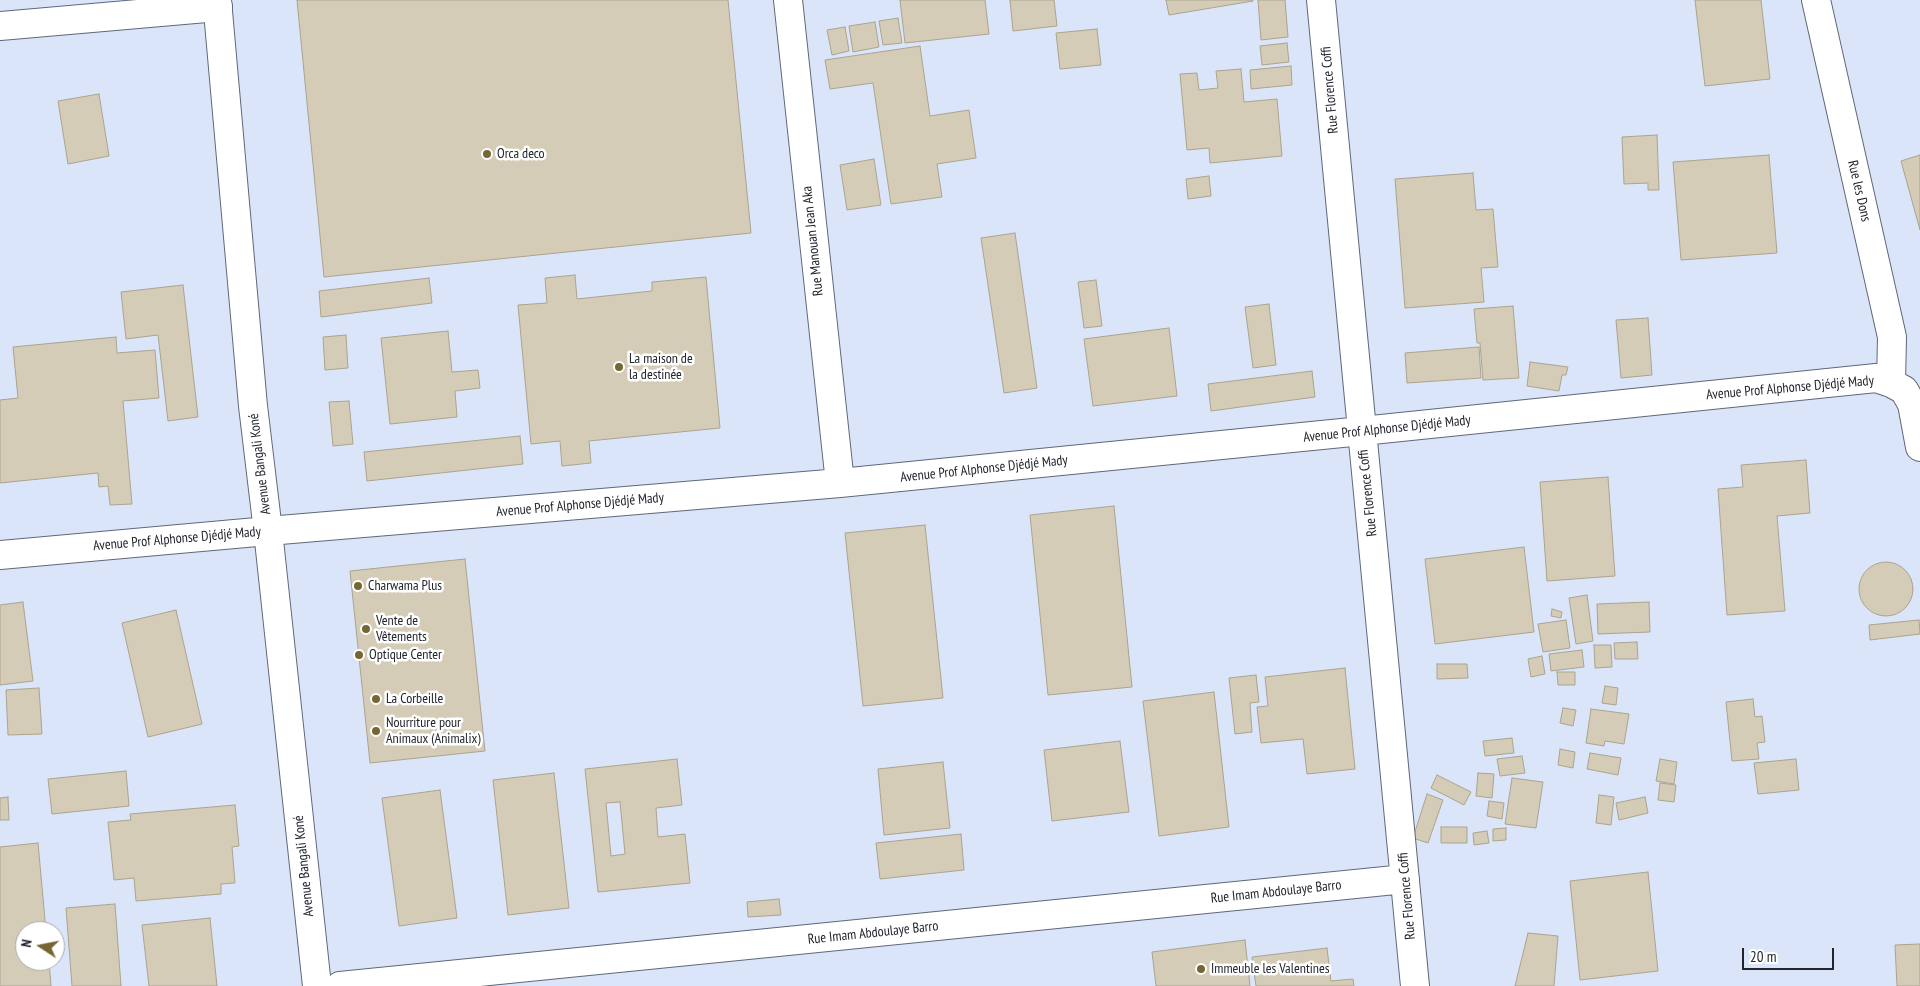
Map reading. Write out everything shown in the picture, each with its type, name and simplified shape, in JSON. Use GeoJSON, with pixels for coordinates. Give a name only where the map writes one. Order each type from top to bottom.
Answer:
{"type":"FeatureCollection","features":[{"type":"Feature","properties":{"kind":"street","name":"Rue Manouan Jean Aka"},"geometry":{"type":"LineString","coordinates":[[788,0],[840,483]]}},
{"type":"Feature","properties":{"kind":"street","name":"Rue Florence Coffi"},"geometry":{"type":"LineString","coordinates":[[1321,0],[1415,986]]}},
{"type":"Feature","properties":{"kind":"street","name":"Rue les Dons"},"geometry":{"type":"LineString","coordinates":[[1816,0],[1892,337],[1891,383]]}},
{"type":"Feature","properties":{"kind":"street"},"geometry":{"type":"LineString","coordinates":[[0,26],[218,3]]}},
{"type":"Feature","properties":{"kind":"street","name":"Avenue Bangali Koné"},"geometry":{"type":"LineString","coordinates":[[218,3],[253,406],[317,986]]}},
{"type":"Feature","properties":{"kind":"street","name":"Avenue Prof Alphonse Djédjé Mady"},"geometry":{"type":"LineString","coordinates":[[0,555],[840,483],[1876,378],[1904,390],[1912,404],[1920,448]]}},
{"type":"Feature","properties":{"kind":"street","name":"Rue Imam Abdoulaye Barro"},"geometry":{"type":"LineString","coordinates":[[340,986],[1405,879]]}},
{"type":"Feature","properties":{"kind":"building"},"geometry":{"type":"Polygon","coordinates":[[[297,0],[728,0],[751,233],[324,277],[297,0]]]}},
{"type":"Feature","properties":{"kind":"building"},"geometry":{"type":"Polygon","coordinates":[[[900,0],[985,0],[989,34],[905,43],[900,0]]]}},
{"type":"Feature","properties":{"kind":"building"},"geometry":{"type":"Polygon","coordinates":[[[1010,0],[1054,0],[1057,26],[1013,31],[1010,0]]]}},
{"type":"Feature","properties":{"kind":"building"},"geometry":{"type":"Polygon","coordinates":[[[1166,0],[1253,0],[1253,1],[1169,15],[1166,0]]]}},
{"type":"Feature","properties":{"kind":"building"},"geometry":{"type":"Polygon","coordinates":[[[1258,0],[1285,0],[1288,37],[1261,40],[1258,0]]]}},
{"type":"Feature","properties":{"kind":"building"},"geometry":{"type":"Polygon","coordinates":[[[1695,0],[1761,0],[1770,79],[1705,86],[1695,0]]]}},
{"type":"Feature","properties":{"kind":"building"},"geometry":{"type":"Polygon","coordinates":[[[898,18],[902,43],[883,45],[879,21],[898,18]]]}},
{"type":"Feature","properties":{"kind":"building"},"geometry":{"type":"Polygon","coordinates":[[[875,22],[879,47],[853,52],[849,26],[875,22]]]}},
{"type":"Feature","properties":{"kind":"building"},"geometry":{"type":"Polygon","coordinates":[[[845,27],[849,51],[832,55],[827,30],[845,27]]]}},
{"type":"Feature","properties":{"kind":"building"},"geometry":{"type":"Polygon","coordinates":[[[1097,29],[1101,65],[1060,69],[1056,33],[1097,29]]]}},
{"type":"Feature","properties":{"kind":"building"},"geometry":{"type":"Polygon","coordinates":[[[1287,43],[1289,62],[1262,65],[1260,46],[1287,43]]]}},
{"type":"Feature","properties":{"kind":"building"},"geometry":{"type":"Polygon","coordinates":[[[920,46],[930,116],[969,110],[976,158],[937,164],[942,197],[891,204],[873,83],[830,89],[825,60],[920,46]]]}},
{"type":"Feature","properties":{"kind":"building"},"geometry":{"type":"Polygon","coordinates":[[[1291,66],[1292,85],[1251,89],[1250,70],[1291,66]]]}},
{"type":"Feature","properties":{"kind":"building"},"geometry":{"type":"Polygon","coordinates":[[[1241,69],[1244,102],[1277,99],[1282,156],[1210,163],[1209,148],[1187,150],[1180,74],[1197,73],[1199,90],[1218,88],[1216,71],[1241,69]]]}},
{"type":"Feature","properties":{"kind":"building"},"geometry":{"type":"Polygon","coordinates":[[[99,94],[109,156],[68,164],[58,101],[99,94]]]}},
{"type":"Feature","properties":{"kind":"building"},"geometry":{"type":"Polygon","coordinates":[[[1657,135],[1659,190],[1648,190],[1648,183],[1624,184],[1622,137],[1657,135]]]}},
{"type":"Feature","properties":{"kind":"building"},"geometry":{"type":"Polygon","coordinates":[[[1769,155],[1777,253],[1681,260],[1673,162],[1769,155]]]}},
{"type":"Feature","properties":{"kind":"building"},"geometry":{"type":"Polygon","coordinates":[[[1920,155],[1920,230],[1901,161],[1920,155]]]}},
{"type":"Feature","properties":{"kind":"building"},"geometry":{"type":"Polygon","coordinates":[[[874,159],[881,205],[847,210],[840,165],[874,159]]]}},
{"type":"Feature","properties":{"kind":"building"},"geometry":{"type":"Polygon","coordinates":[[[1473,173],[1476,210],[1493,209],[1498,267],[1481,268],[1484,302],[1405,308],[1395,179],[1473,173]]]}},
{"type":"Feature","properties":{"kind":"building"},"geometry":{"type":"Polygon","coordinates":[[[1209,176],[1211,196],[1188,199],[1186,179],[1209,176]]]}},
{"type":"Feature","properties":{"kind":"building"},"geometry":{"type":"Polygon","coordinates":[[[1015,233],[1037,388],[1004,393],[981,238],[1015,233]]]}},
{"type":"Feature","properties":{"kind":"building","name":"La maison de la destinée"},"geometry":{"type":"Polygon","coordinates":[[[575,275],[577,299],[652,291],[652,282],[706,277],[720,428],[589,441],[591,463],[562,466],[560,441],[531,444],[518,305],[547,303],[545,278],[575,275]]]}},
{"type":"Feature","properties":{"kind":"building"},"geometry":{"type":"Polygon","coordinates":[[[429,278],[432,303],[321,317],[319,291],[429,278]]]}},
{"type":"Feature","properties":{"kind":"building"},"geometry":{"type":"Polygon","coordinates":[[[1096,280],[1102,326],[1084,328],[1078,282],[1096,280]]]}},
{"type":"Feature","properties":{"kind":"building"},"geometry":{"type":"Polygon","coordinates":[[[183,285],[198,417],[168,421],[158,335],[126,339],[121,292],[183,285]]]}},
{"type":"Feature","properties":{"kind":"building"},"geometry":{"type":"Polygon","coordinates":[[[1269,304],[1276,365],[1253,368],[1245,307],[1269,304]]]}},
{"type":"Feature","properties":{"kind":"building"},"geometry":{"type":"Polygon","coordinates":[[[1513,306],[1519,378],[1483,380],[1480,343],[1477,343],[1474,309],[1513,306]]]}},
{"type":"Feature","properties":{"kind":"building"},"geometry":{"type":"Polygon","coordinates":[[[1648,318],[1652,375],[1621,378],[1616,320],[1648,318]]]}},
{"type":"Feature","properties":{"kind":"building"},"geometry":{"type":"Polygon","coordinates":[[[1169,328],[1177,396],[1093,406],[1084,339],[1169,328]]]}},
{"type":"Feature","properties":{"kind":"building"},"geometry":{"type":"Polygon","coordinates":[[[448,331],[452,372],[478,370],[480,388],[455,391],[457,417],[390,424],[381,338],[448,331]]]}},
{"type":"Feature","properties":{"kind":"building"},"geometry":{"type":"Polygon","coordinates":[[[346,335],[348,368],[325,370],[323,337],[346,335]]]}},
{"type":"Feature","properties":{"kind":"building"},"geometry":{"type":"Polygon","coordinates":[[[116,337],[117,353],[155,350],[159,398],[123,401],[132,504],[110,505],[108,486],[99,487],[98,473],[0,483],[0,400],[18,398],[13,347],[116,337]]]}},
{"type":"Feature","properties":{"kind":"building"},"geometry":{"type":"Polygon","coordinates":[[[1479,347],[1481,378],[1407,383],[1405,353],[1479,347]]]}},
{"type":"Feature","properties":{"kind":"building"},"geometry":{"type":"Polygon","coordinates":[[[1530,362],[1568,367],[1566,375],[1562,375],[1559,391],[1527,386],[1530,362]]]}},
{"type":"Feature","properties":{"kind":"building"},"geometry":{"type":"Polygon","coordinates":[[[1312,371],[1315,397],[1211,411],[1208,384],[1312,371]]]}},
{"type":"Feature","properties":{"kind":"building"},"geometry":{"type":"Polygon","coordinates":[[[349,401],[353,444],[333,446],[329,402],[349,401]]]}},
{"type":"Feature","properties":{"kind":"building"},"geometry":{"type":"Polygon","coordinates":[[[520,436],[523,464],[367,481],[364,452],[520,436]]]}},
{"type":"Feature","properties":{"kind":"building"},"geometry":{"type":"Polygon","coordinates":[[[1806,460],[1810,513],[1777,516],[1785,611],[1727,615],[1718,489],[1743,487],[1741,465],[1806,460]]]}},
{"type":"Feature","properties":{"kind":"building"},"geometry":{"type":"Polygon","coordinates":[[[1608,477],[1615,576],[1547,581],[1540,482],[1608,477]]]}},
{"type":"Feature","properties":{"kind":"building"},"geometry":{"type":"Polygon","coordinates":[[[1114,506],[1132,687],[1048,695],[1030,515],[1114,506]]]}},
{"type":"Feature","properties":{"kind":"building"},"geometry":{"type":"Polygon","coordinates":[[[925,525],[943,698],[863,706],[845,533],[925,525]]]}},
{"type":"Feature","properties":{"kind":"building"},"geometry":{"type":"Polygon","coordinates":[[[1524,547],[1534,632],[1435,644],[1425,559],[1524,547]]]}},
{"type":"Feature","properties":{"kind":"building"},"geometry":{"type":"Polygon","coordinates":[[[465,559],[485,751],[370,763],[350,571],[465,559]]]}},
{"type":"Feature","properties":{"kind":"building"},"geometry":{"type":"Polygon","coordinates":[[[1886,562],[1896,564],[1905,570],[1911,579],[1913,589],[1911,599],[1905,608],[1896,614],[1886,616],[1876,614],[1867,608],[1861,599],[1859,589],[1861,579],[1867,570],[1876,564],[1886,562]]]}},
{"type":"Feature","properties":{"kind":"building"},"geometry":{"type":"Polygon","coordinates":[[[1587,595],[1593,641],[1576,644],[1569,598],[1587,595]]]}},
{"type":"Feature","properties":{"kind":"building"},"geometry":{"type":"Polygon","coordinates":[[[23,602],[33,681],[0,685],[0,605],[23,602]]]}},
{"type":"Feature","properties":{"kind":"building"},"geometry":{"type":"Polygon","coordinates":[[[1649,602],[1650,632],[1598,634],[1597,604],[1649,602]]]}},
{"type":"Feature","properties":{"kind":"building"},"geometry":{"type":"Polygon","coordinates":[[[1552,609],[1562,612],[1561,618],[1551,616],[1552,609]]]}},
{"type":"Feature","properties":{"kind":"building"},"geometry":{"type":"Polygon","coordinates":[[[176,610],[202,724],[148,737],[122,623],[176,610]]]}},
{"type":"Feature","properties":{"kind":"building"},"geometry":{"type":"Polygon","coordinates":[[[1566,620],[1570,648],[1543,652],[1538,624],[1566,620]]]}},
{"type":"Feature","properties":{"kind":"building"},"geometry":{"type":"Polygon","coordinates":[[[1919,620],[1920,634],[1870,640],[1869,625],[1919,620]]]}},
{"type":"Feature","properties":{"kind":"building"},"geometry":{"type":"Polygon","coordinates":[[[1637,642],[1638,659],[1615,659],[1614,643],[1637,642]]]}},
{"type":"Feature","properties":{"kind":"building"},"geometry":{"type":"Polygon","coordinates":[[[1594,645],[1611,645],[1612,667],[1595,668],[1594,645]]]}},
{"type":"Feature","properties":{"kind":"building"},"geometry":{"type":"Polygon","coordinates":[[[1582,650],[1584,667],[1551,671],[1549,654],[1582,650]]]}},
{"type":"Feature","properties":{"kind":"building"},"geometry":{"type":"Polygon","coordinates":[[[1542,656],[1545,674],[1531,677],[1528,659],[1542,656]]]}},
{"type":"Feature","properties":{"kind":"building"},"geometry":{"type":"Polygon","coordinates":[[[1437,664],[1467,664],[1468,678],[1437,679],[1437,664]]]}},
{"type":"Feature","properties":{"kind":"building"},"geometry":{"type":"Polygon","coordinates":[[[1345,668],[1355,769],[1307,774],[1303,739],[1261,743],[1257,707],[1268,706],[1265,677],[1345,668]]]}},
{"type":"Feature","properties":{"kind":"building"},"geometry":{"type":"Polygon","coordinates":[[[1557,672],[1575,672],[1575,685],[1558,685],[1557,672]]]}},
{"type":"Feature","properties":{"kind":"building"},"geometry":{"type":"Polygon","coordinates":[[[1256,675],[1259,702],[1250,703],[1252,732],[1235,734],[1229,678],[1256,675]]]}},
{"type":"Feature","properties":{"kind":"building"},"geometry":{"type":"Polygon","coordinates":[[[1605,686],[1618,688],[1616,705],[1602,703],[1605,686]]]}},
{"type":"Feature","properties":{"kind":"building"},"geometry":{"type":"Polygon","coordinates":[[[39,688],[42,734],[8,735],[6,690],[39,688]]]}},
{"type":"Feature","properties":{"kind":"building"},"geometry":{"type":"Polygon","coordinates":[[[1214,692],[1229,827],[1159,836],[1143,701],[1214,692]]]}},
{"type":"Feature","properties":{"kind":"building"},"geometry":{"type":"Polygon","coordinates":[[[1753,699],[1755,717],[1762,716],[1765,742],[1757,743],[1759,759],[1732,761],[1726,702],[1753,699]]]}},
{"type":"Feature","properties":{"kind":"building"},"geometry":{"type":"Polygon","coordinates":[[[1563,708],[1576,710],[1573,726],[1560,723],[1563,708]]]}},
{"type":"Feature","properties":{"kind":"building"},"geometry":{"type":"Polygon","coordinates":[[[1591,709],[1629,714],[1624,744],[1605,741],[1604,746],[1586,743],[1591,709]]]}},
{"type":"Feature","properties":{"kind":"building"},"geometry":{"type":"Polygon","coordinates":[[[1512,738],[1514,753],[1485,756],[1483,741],[1512,738]]]}},
{"type":"Feature","properties":{"kind":"building"},"geometry":{"type":"Polygon","coordinates":[[[1120,741],[1129,812],[1052,821],[1044,750],[1120,741]]]}},
{"type":"Feature","properties":{"kind":"building"},"geometry":{"type":"Polygon","coordinates":[[[1560,749],[1575,752],[1573,768],[1558,765],[1560,749]]]}},
{"type":"Feature","properties":{"kind":"building"},"geometry":{"type":"Polygon","coordinates":[[[1590,753],[1621,758],[1618,775],[1587,769],[1590,753]]]}},
{"type":"Feature","properties":{"kind":"building"},"geometry":{"type":"Polygon","coordinates":[[[1522,756],[1525,773],[1500,776],[1497,759],[1522,756]]]}},
{"type":"Feature","properties":{"kind":"building"},"geometry":{"type":"Polygon","coordinates":[[[677,759],[682,805],[656,808],[658,837],[685,834],[690,883],[598,892],[585,769],[677,759]],[[620,802],[606,803],[611,856],[625,854],[620,802]]]}},
{"type":"Feature","properties":{"kind":"building"},"geometry":{"type":"Polygon","coordinates":[[[1660,759],[1677,762],[1674,784],[1656,781],[1660,759]]]}},
{"type":"Feature","properties":{"kind":"building"},"geometry":{"type":"Polygon","coordinates":[[[1796,759],[1799,790],[1758,794],[1754,763],[1796,759]]]}},
{"type":"Feature","properties":{"kind":"building"},"geometry":{"type":"Polygon","coordinates":[[[943,762],[950,828],[884,835],[878,769],[943,762]]]}},
{"type":"Feature","properties":{"kind":"building"},"geometry":{"type":"Polygon","coordinates":[[[126,771],[129,806],[52,814],[48,779],[126,771]]]}},
{"type":"Feature","properties":{"kind":"building"},"geometry":{"type":"Polygon","coordinates":[[[554,773],[569,908],[508,915],[493,780],[554,773]]]}},
{"type":"Feature","properties":{"kind":"building"},"geometry":{"type":"Polygon","coordinates":[[[1478,773],[1494,774],[1492,798],[1476,796],[1478,773]]]}},
{"type":"Feature","properties":{"kind":"building"},"geometry":{"type":"Polygon","coordinates":[[[1437,775],[1471,792],[1464,805],[1431,788],[1437,775]]]}},
{"type":"Feature","properties":{"kind":"building"},"geometry":{"type":"Polygon","coordinates":[[[1512,778],[1543,782],[1536,828],[1505,824],[1512,778]]]}},
{"type":"Feature","properties":{"kind":"building"},"geometry":{"type":"Polygon","coordinates":[[[1660,783],[1676,785],[1674,802],[1658,800],[1660,783]]]}},
{"type":"Feature","properties":{"kind":"building"},"geometry":{"type":"Polygon","coordinates":[[[440,790],[457,918],[399,926],[382,798],[440,790]]]}},
{"type":"Feature","properties":{"kind":"building"},"geometry":{"type":"Polygon","coordinates":[[[1427,794],[1443,800],[1428,843],[1413,838],[1427,794]]]}},
{"type":"Feature","properties":{"kind":"building"},"geometry":{"type":"Polygon","coordinates":[[[1599,795],[1614,797],[1611,825],[1596,823],[1599,795]]]}},
{"type":"Feature","properties":{"kind":"building"},"geometry":{"type":"Polygon","coordinates":[[[8,797],[9,820],[0,820],[0,798],[8,797]]]}},
{"type":"Feature","properties":{"kind":"building"},"geometry":{"type":"Polygon","coordinates":[[[1645,797],[1648,813],[1619,820],[1616,803],[1645,797]]]}},
{"type":"Feature","properties":{"kind":"building"},"geometry":{"type":"Polygon","coordinates":[[[1489,801],[1504,803],[1502,819],[1487,816],[1489,801]]]}},
{"type":"Feature","properties":{"kind":"building"},"geometry":{"type":"Polygon","coordinates":[[[235,805],[239,846],[232,847],[235,883],[221,884],[221,894],[136,901],[134,878],[114,880],[108,822],[131,820],[130,814],[235,805]]]}},
{"type":"Feature","properties":{"kind":"building"},"geometry":{"type":"Polygon","coordinates":[[[1441,827],[1467,827],[1467,843],[1441,843],[1441,827]]]}},
{"type":"Feature","properties":{"kind":"building"},"geometry":{"type":"Polygon","coordinates":[[[1506,828],[1506,840],[1493,841],[1493,829],[1506,828]]]}},
{"type":"Feature","properties":{"kind":"building"},"geometry":{"type":"Polygon","coordinates":[[[1487,831],[1489,843],[1474,845],[1473,833],[1487,831]]]}},
{"type":"Feature","properties":{"kind":"building"},"geometry":{"type":"Polygon","coordinates":[[[961,834],[964,870],[880,879],[876,843],[961,834]]]}},
{"type":"Feature","properties":{"kind":"building"},"geometry":{"type":"Polygon","coordinates":[[[38,843],[45,921],[15,921],[15,971],[50,971],[51,986],[0,986],[0,847],[38,843]]]}},
{"type":"Feature","properties":{"kind":"building"},"geometry":{"type":"Polygon","coordinates":[[[1648,872],[1658,971],[1580,980],[1570,881],[1648,872]]]}},
{"type":"Feature","properties":{"kind":"building"},"geometry":{"type":"Polygon","coordinates":[[[779,899],[781,915],[748,917],[747,902],[779,899]]]}},
{"type":"Feature","properties":{"kind":"building"},"geometry":{"type":"Polygon","coordinates":[[[115,904],[121,986],[72,986],[66,908],[115,904]]]}},
{"type":"Feature","properties":{"kind":"building"},"geometry":{"type":"Polygon","coordinates":[[[210,918],[217,986],[149,986],[142,925],[210,918]]]}},
{"type":"Feature","properties":{"kind":"building"},"geometry":{"type":"Polygon","coordinates":[[[1528,933],[1558,936],[1554,986],[1515,986],[1528,933]]]}},
{"type":"Feature","properties":{"kind":"building","name":"Immeuble les Valentines"},"geometry":{"type":"Polygon","coordinates":[[[1245,940],[1250,986],[1156,986],[1152,952],[1245,940]]]}},
{"type":"Feature","properties":{"kind":"building"},"geometry":{"type":"Polygon","coordinates":[[[1920,944],[1920,986],[1897,986],[1895,945],[1920,944]]]}},
{"type":"Feature","properties":{"kind":"building"},"geometry":{"type":"Polygon","coordinates":[[[1327,948],[1331,981],[1353,979],[1354,986],[1256,986],[1252,957],[1327,948]]]}},
{"type":"Feature","properties":{"kind":"place","name":"Orca deco"},"geometry":{"type":"Point","coordinates":[487,154]}},
{"type":"Feature","properties":{"kind":"place","name":"La maison de la destinée"},"geometry":{"type":"Point","coordinates":[619,367]}},
{"type":"Feature","properties":{"kind":"place","name":"Charwama Plus"},"geometry":{"type":"Point","coordinates":[358,586]}},
{"type":"Feature","properties":{"kind":"place","name":"Vente de Vêtements"},"geometry":{"type":"Point","coordinates":[366,629]}},
{"type":"Feature","properties":{"kind":"place","name":"Optique Center"},"geometry":{"type":"Point","coordinates":[359,655]}},
{"type":"Feature","properties":{"kind":"place","name":"La Corbeille"},"geometry":{"type":"Point","coordinates":[376,699]}},
{"type":"Feature","properties":{"kind":"place","name":"Nourriture pour Animaux (Animalix)"},"geometry":{"type":"Point","coordinates":[376,731]}},
{"type":"Feature","properties":{"kind":"place","name":"Immeuble les Valentines"},"geometry":{"type":"Point","coordinates":[1201,969]}}]}
